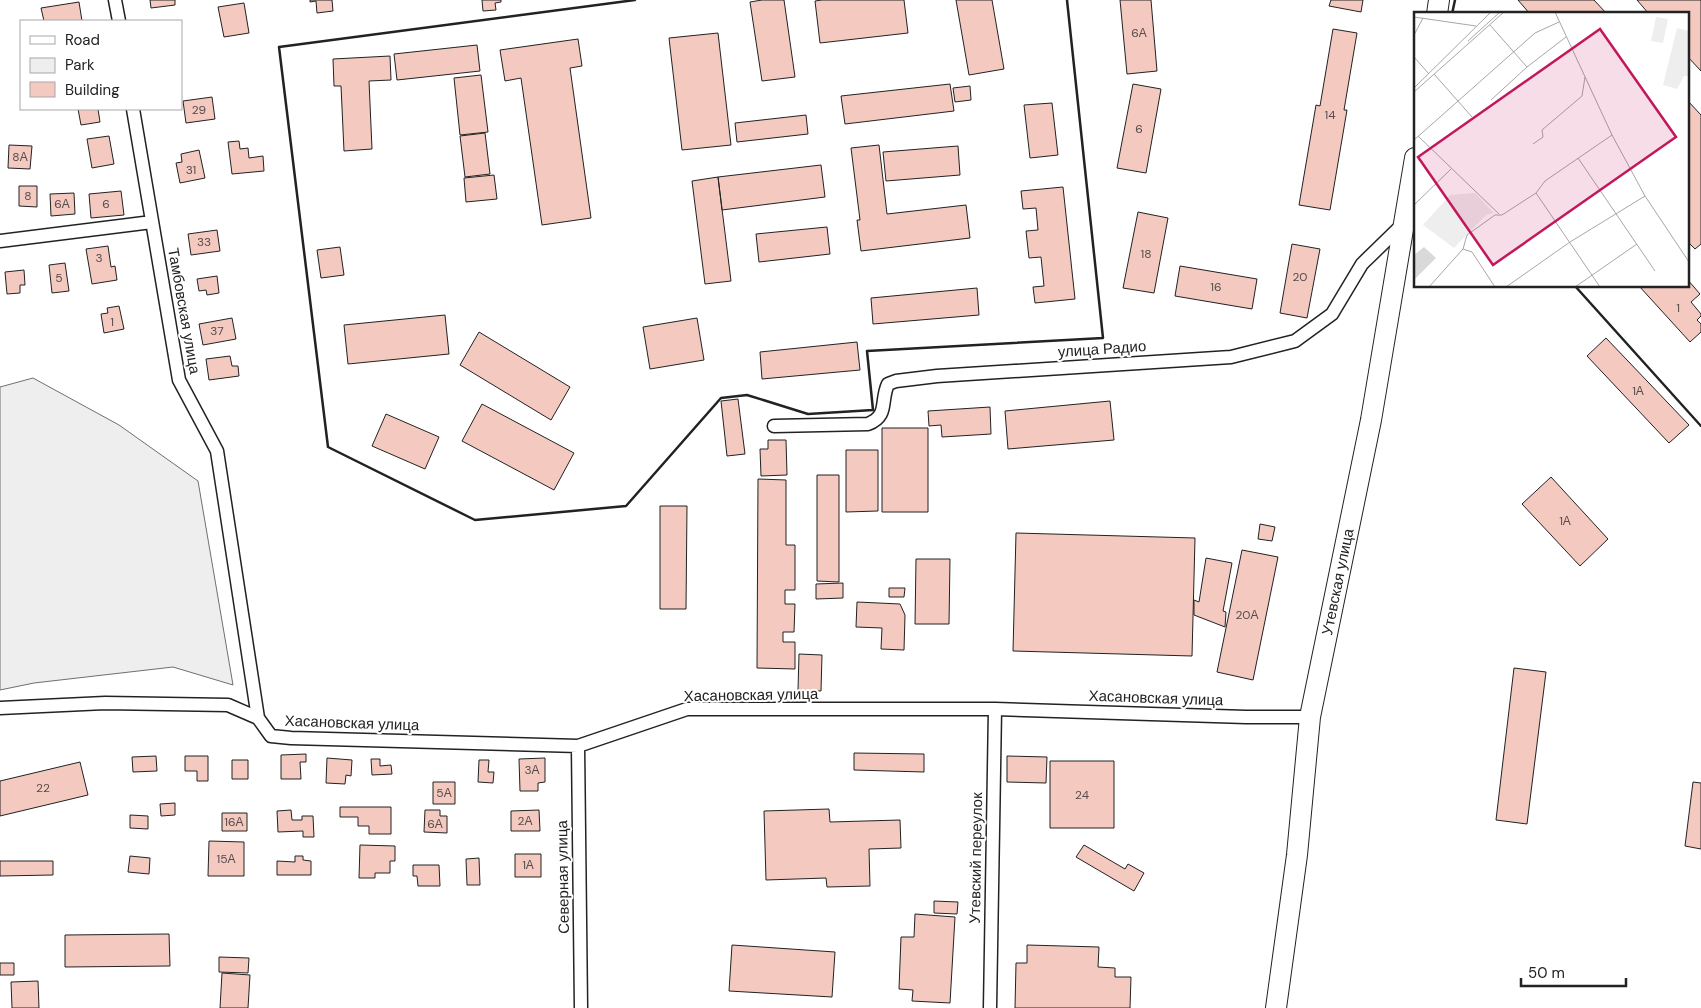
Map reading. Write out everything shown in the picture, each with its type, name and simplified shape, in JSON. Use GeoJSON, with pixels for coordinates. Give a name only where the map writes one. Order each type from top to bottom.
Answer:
{"type":"FeatureCollection","features":[{"type":"Feature","properties":{"kind":"main road","name":"Утевская улица"},"geometry":{"type":"LineString","coordinates":[[1276,1008],[1297,855],[1310,717],[1371,420],[1414,164]]}},
{"type":"Feature","properties":{"kind":"street"},"geometry":{"type":"LineString","coordinates":[[115,0],[118,20]]}},
{"type":"Feature","properties":{"kind":"street","name":"Тамбовская улица"},"geometry":{"type":"LineString","coordinates":[[133,110],[179,380],[218,451],[258,718]]}},
{"type":"Feature","properties":{"kind":"street"},"geometry":{"type":"LineString","coordinates":[[0,241],[152,222]]}},
{"type":"Feature","properties":{"kind":"street","name":"улица Радио"},"geometry":{"type":"LineString","coordinates":[[774,426],[868,424],[877,420],[883,412],[885,391],[888,384],[896,381],[937,376],[1231,357],[1294,341],[1332,314],[1362,264],[1405,222]]}},
{"type":"Feature","properties":{"kind":"street","name":"Хасановская улица"},"geometry":{"type":"LineString","coordinates":[[0,708],[105,703],[228,704],[258,718],[271,736],[578,746],[687,709],[994,709],[1246,718],[1310,717]]}},
{"type":"Feature","properties":{"kind":"street","name":"Утевский переулок"},"geometry":{"type":"LineString","coordinates":[[990,1008],[994,709]]}},
{"type":"Feature","properties":{"kind":"street","name":"Северная улица"},"geometry":{"type":"LineString","coordinates":[[578,746],[581,1008]]}},
{"type":"Feature","properties":{"kind":"green space"},"geometry":{"type":"Polygon","coordinates":[[[33,378],[119,425],[198,481],[233,685],[173,667],[34,683],[0,690],[0,387],[33,378]]]}},
{"type":"Feature","properties":{"kind":"building"},"geometry":{"type":"Polygon","coordinates":[[[150,0],[175,0],[175,5],[151,8],[150,0]]]}},
{"type":"Feature","properties":{"kind":"building"},"geometry":{"type":"Polygon","coordinates":[[[310,0],[332,0],[333,11],[317,13],[316,1],[310,2],[310,0]]]}},
{"type":"Feature","properties":{"kind":"building"},"geometry":{"type":"Polygon","coordinates":[[[482,0],[501,0],[501,2],[495,3],[496,10],[483,11],[482,0]]]}},
{"type":"Feature","properties":{"kind":"building"},"geometry":{"type":"Polygon","coordinates":[[[784,0],[795,77],[762,81],[750,2],[784,0]]]}},
{"type":"Feature","properties":{"kind":"building"},"geometry":{"type":"Polygon","coordinates":[[[904,0],[908,33],[820,43],[815,1],[904,0]]]}},
{"type":"Feature","properties":{"kind":"building"},"geometry":{"type":"Polygon","coordinates":[[[956,0],[992,0],[1004,69],[969,75],[956,0]]]}},
{"type":"Feature","properties":{"kind":"building"},"geometry":{"type":"Polygon","coordinates":[[[1120,0],[1151,0],[1157,71],[1127,74],[1120,0]]]}},
{"type":"Feature","properties":{"kind":"building"},"geometry":{"type":"Polygon","coordinates":[[[1331,0],[1363,0],[1361,12],[1329,6],[1331,0]]]}},
{"type":"Feature","properties":{"kind":"building"},"geometry":{"type":"Polygon","coordinates":[[[1518,0],[1594,0],[1605,12],[1528,12],[1518,0]]]}},
{"type":"Feature","properties":{"kind":"building"},"geometry":{"type":"Polygon","coordinates":[[[1637,0],[1701,0],[1701,71],[1688,57],[1688,12],[1647,12],[1637,0]]]}},
{"type":"Feature","properties":{"kind":"building"},"geometry":{"type":"Polygon","coordinates":[[[79,2],[82,20],[44,20],[41,8],[79,2]]]}},
{"type":"Feature","properties":{"kind":"building"},"geometry":{"type":"Polygon","coordinates":[[[244,3],[249,33],[224,37],[218,7],[244,3]]]}},
{"type":"Feature","properties":{"kind":"building"},"geometry":{"type":"Polygon","coordinates":[[[1333,29],[1357,33],[1344,110],[1347,110],[1330,210],[1299,205],[1316,105],[1320,106],[1333,29]]]}},
{"type":"Feature","properties":{"kind":"building"},"geometry":{"type":"Polygon","coordinates":[[[718,33],[731,145],[682,150],[669,38],[718,33]]]}},
{"type":"Feature","properties":{"kind":"building"},"geometry":{"type":"Polygon","coordinates":[[[578,39],[582,66],[570,68],[591,218],[542,225],[521,78],[505,81],[500,50],[578,39]]]}},
{"type":"Feature","properties":{"kind":"building"},"geometry":{"type":"Polygon","coordinates":[[[477,45],[480,71],[397,80],[394,54],[477,45]]]}},
{"type":"Feature","properties":{"kind":"building"},"geometry":{"type":"Polygon","coordinates":[[[390,56],[391,80],[369,81],[372,149],[344,151],[341,86],[334,86],[333,59],[390,56]]]}},
{"type":"Feature","properties":{"kind":"building"},"geometry":{"type":"Polygon","coordinates":[[[481,75],[488,132],[460,135],[454,78],[481,75]]]}},
{"type":"Feature","properties":{"kind":"building"},"geometry":{"type":"Polygon","coordinates":[[[950,84],[954,111],[845,124],[841,96],[950,84]]]}},
{"type":"Feature","properties":{"kind":"building"},"geometry":{"type":"Polygon","coordinates":[[[1133,84],[1161,89],[1146,173],[1117,168],[1133,84]]]}},
{"type":"Feature","properties":{"kind":"building"},"geometry":{"type":"Polygon","coordinates":[[[970,86],[971,100],[955,102],[953,88],[970,86]]]}},
{"type":"Feature","properties":{"kind":"building"},"geometry":{"type":"Polygon","coordinates":[[[212,97],[215,119],[186,123],[183,101],[212,97]]]}},
{"type":"Feature","properties":{"kind":"building"},"geometry":{"type":"Polygon","coordinates":[[[1688,101],[1701,115],[1701,244],[1695,249],[1688,242],[1688,101]]]}},
{"type":"Feature","properties":{"kind":"building"},"geometry":{"type":"Polygon","coordinates":[[[1052,103],[1058,155],[1030,158],[1024,105],[1052,103]]]}},
{"type":"Feature","properties":{"kind":"building"},"geometry":{"type":"Polygon","coordinates":[[[78,110],[98,110],[100,122],[81,125],[78,110]]]}},
{"type":"Feature","properties":{"kind":"building"},"geometry":{"type":"Polygon","coordinates":[[[806,115],[808,134],[737,142],[735,123],[806,115]]]}},
{"type":"Feature","properties":{"kind":"building"},"geometry":{"type":"Polygon","coordinates":[[[485,133],[490,174],[465,177],[460,136],[485,133]]]}},
{"type":"Feature","properties":{"kind":"building"},"geometry":{"type":"Polygon","coordinates":[[[109,136],[114,164],[92,168],[87,139],[109,136]]]}},
{"type":"Feature","properties":{"kind":"building"},"geometry":{"type":"Polygon","coordinates":[[[239,141],[240,149],[248,148],[249,158],[263,156],[264,171],[232,174],[228,142],[239,141]]]}},
{"type":"Feature","properties":{"kind":"building"},"geometry":{"type":"Polygon","coordinates":[[[9,145],[32,146],[30,169],[8,168],[9,145]]]}},
{"type":"Feature","properties":{"kind":"building"},"geometry":{"type":"Polygon","coordinates":[[[879,145],[887,214],[966,205],[970,238],[861,251],[857,220],[860,220],[851,148],[879,145]]]}},
{"type":"Feature","properties":{"kind":"building"},"geometry":{"type":"Polygon","coordinates":[[[958,146],[960,175],[886,181],[883,152],[958,146]]]}},
{"type":"Feature","properties":{"kind":"building"},"geometry":{"type":"Polygon","coordinates":[[[199,150],[205,178],[180,183],[176,163],[182,162],[181,154],[199,150]]]}},
{"type":"Feature","properties":{"kind":"building"},"geometry":{"type":"Polygon","coordinates":[[[821,165],[825,197],[722,210],[718,177],[821,165]]]}},
{"type":"Feature","properties":{"kind":"building"},"geometry":{"type":"Polygon","coordinates":[[[494,175],[497,199],[466,202],[464,178],[494,175]]]}},
{"type":"Feature","properties":{"kind":"building"},"geometry":{"type":"Polygon","coordinates":[[[718,177],[731,281],[705,284],[692,181],[718,177]]]}},
{"type":"Feature","properties":{"kind":"building"},"geometry":{"type":"Polygon","coordinates":[[[19,186],[37,186],[37,207],[19,206],[19,186]]]}},
{"type":"Feature","properties":{"kind":"building"},"geometry":{"type":"Polygon","coordinates":[[[1063,187],[1075,299],[1035,303],[1033,287],[1044,286],[1041,257],[1029,258],[1026,231],[1038,230],[1036,208],[1023,209],[1021,191],[1063,187]]]}},
{"type":"Feature","properties":{"kind":"building"},"geometry":{"type":"Polygon","coordinates":[[[121,191],[124,215],[91,218],[89,194],[121,191]]]}},
{"type":"Feature","properties":{"kind":"building"},"geometry":{"type":"Polygon","coordinates":[[[74,193],[75,214],[51,216],[50,194],[74,193]]]}},
{"type":"Feature","properties":{"kind":"building"},"geometry":{"type":"Polygon","coordinates":[[[1138,212],[1168,218],[1154,293],[1123,288],[1138,212]]]}},
{"type":"Feature","properties":{"kind":"building"},"geometry":{"type":"Polygon","coordinates":[[[827,227],[830,254],[759,262],[756,234],[827,227]]]}},
{"type":"Feature","properties":{"kind":"building"},"geometry":{"type":"Polygon","coordinates":[[[217,230],[220,251],[191,255],[188,234],[217,230]]]}},
{"type":"Feature","properties":{"kind":"building"},"geometry":{"type":"Polygon","coordinates":[[[1292,244],[1320,249],[1307,318],[1280,313],[1292,244]]]}},
{"type":"Feature","properties":{"kind":"building"},"geometry":{"type":"Polygon","coordinates":[[[108,246],[111,267],[115,266],[117,280],[92,284],[86,249],[108,246]]]}},
{"type":"Feature","properties":{"kind":"building"},"geometry":{"type":"Polygon","coordinates":[[[340,247],[344,275],[321,278],[317,250],[340,247]]]}},
{"type":"Feature","properties":{"kind":"building"},"geometry":{"type":"Polygon","coordinates":[[[65,263],[69,291],[52,293],[49,265],[65,263]]]}},
{"type":"Feature","properties":{"kind":"building"},"geometry":{"type":"Polygon","coordinates":[[[1180,266],[1257,279],[1252,309],[1175,296],[1180,266]]]}},
{"type":"Feature","properties":{"kind":"building"},"geometry":{"type":"Polygon","coordinates":[[[24,270],[25,285],[20,285],[20,293],[7,294],[5,272],[24,270]]]}},
{"type":"Feature","properties":{"kind":"building"},"geometry":{"type":"Polygon","coordinates":[[[217,276],[219,293],[207,295],[206,290],[199,291],[197,279],[217,276]]]}},
{"type":"Feature","properties":{"kind":"building"},"geometry":{"type":"Polygon","coordinates":[[[1688,280],[1700,294],[1691,302],[1701,314],[1697,320],[1701,324],[1701,332],[1690,342],[1641,288],[1688,288],[1688,280]]]}},
{"type":"Feature","properties":{"kind":"building"},"geometry":{"type":"Polygon","coordinates":[[[977,288],[979,315],[873,324],[871,298],[977,288]]]}},
{"type":"Feature","properties":{"kind":"building"},"geometry":{"type":"Polygon","coordinates":[[[119,306],[124,329],[104,333],[101,314],[108,313],[107,308],[119,306]]]}},
{"type":"Feature","properties":{"kind":"building"},"geometry":{"type":"Polygon","coordinates":[[[445,315],[449,354],[348,364],[344,325],[445,315]]]}},
{"type":"Feature","properties":{"kind":"building"},"geometry":{"type":"Polygon","coordinates":[[[232,318],[236,339],[203,345],[199,324],[232,318]]]}},
{"type":"Feature","properties":{"kind":"building"},"geometry":{"type":"Polygon","coordinates":[[[697,318],[704,360],[650,369],[643,327],[697,318]]]}},
{"type":"Feature","properties":{"kind":"building"},"geometry":{"type":"Polygon","coordinates":[[[479,332],[570,387],[551,420],[460,365],[479,332]]]}},
{"type":"Feature","properties":{"kind":"building"},"geometry":{"type":"Polygon","coordinates":[[[1606,338],[1689,425],[1669,443],[1587,356],[1606,338]]]}},
{"type":"Feature","properties":{"kind":"building"},"geometry":{"type":"Polygon","coordinates":[[[857,342],[860,370],[762,379],[760,352],[857,342]]]}},
{"type":"Feature","properties":{"kind":"building"},"geometry":{"type":"Polygon","coordinates":[[[230,356],[232,366],[238,366],[239,376],[209,380],[206,359],[230,356]]]}},
{"type":"Feature","properties":{"kind":"building"},"geometry":{"type":"Polygon","coordinates":[[[738,399],[745,454],[727,456],[721,401],[738,399]]]}},
{"type":"Feature","properties":{"kind":"building"},"geometry":{"type":"Polygon","coordinates":[[[1110,401],[1114,440],[1008,449],[1005,411],[1110,401]]]}},
{"type":"Feature","properties":{"kind":"building"},"geometry":{"type":"Polygon","coordinates":[[[482,404],[574,453],[554,490],[462,441],[482,404]]]}},
{"type":"Feature","properties":{"kind":"building"},"geometry":{"type":"Polygon","coordinates":[[[990,407],[991,434],[942,437],[941,425],[929,426],[928,411],[990,407]]]}},
{"type":"Feature","properties":{"kind":"building"},"geometry":{"type":"Polygon","coordinates":[[[386,414],[439,437],[425,469],[372,446],[386,414]]]}},
{"type":"Feature","properties":{"kind":"building"},"geometry":{"type":"Polygon","coordinates":[[[882,428],[928,428],[928,512],[882,512],[882,428]]]}},
{"type":"Feature","properties":{"kind":"building"},"geometry":{"type":"Polygon","coordinates":[[[768,440],[786,440],[787,475],[761,476],[760,449],[768,449],[768,440]]]}},
{"type":"Feature","properties":{"kind":"building"},"geometry":{"type":"Polygon","coordinates":[[[846,450],[878,450],[878,511],[846,512],[846,450]]]}},
{"type":"Feature","properties":{"kind":"building"},"geometry":{"type":"Polygon","coordinates":[[[817,475],[839,475],[839,582],[817,581],[817,475]]]}},
{"type":"Feature","properties":{"kind":"building"},"geometry":{"type":"Polygon","coordinates":[[[1551,477],[1608,539],[1580,566],[1522,504],[1551,477]]]}},
{"type":"Feature","properties":{"kind":"building"},"geometry":{"type":"Polygon","coordinates":[[[758,479],[786,480],[786,545],[795,545],[795,590],[785,590],[785,604],[795,604],[794,632],[783,632],[783,642],[795,642],[795,669],[757,668],[758,479]]]}},
{"type":"Feature","properties":{"kind":"building"},"geometry":{"type":"Polygon","coordinates":[[[660,506],[687,506],[686,609],[660,609],[660,506]]]}},
{"type":"Feature","properties":{"kind":"building"},"geometry":{"type":"Polygon","coordinates":[[[1260,524],[1275,527],[1272,541],[1258,539],[1260,524]]]}},
{"type":"Feature","properties":{"kind":"building"},"geometry":{"type":"Polygon","coordinates":[[[1016,533],[1195,538],[1192,656],[1013,651],[1016,533]]]}},
{"type":"Feature","properties":{"kind":"building"},"geometry":{"type":"Polygon","coordinates":[[[1242,550],[1278,557],[1253,680],[1217,672],[1242,550]]]}},
{"type":"Feature","properties":{"kind":"building"},"geometry":{"type":"Polygon","coordinates":[[[1206,558],[1232,563],[1223,611],[1226,612],[1225,627],[1194,615],[1194,600],[1199,602],[1206,558]]]}},
{"type":"Feature","properties":{"kind":"building"},"geometry":{"type":"Polygon","coordinates":[[[916,559],[950,559],[949,624],[915,624],[916,559]]]}},
{"type":"Feature","properties":{"kind":"building"},"geometry":{"type":"Polygon","coordinates":[[[843,583],[843,598],[816,599],[816,584],[843,583]]]}},
{"type":"Feature","properties":{"kind":"building"},"geometry":{"type":"Polygon","coordinates":[[[889,588],[905,588],[904,597],[889,597],[889,588]]]}},
{"type":"Feature","properties":{"kind":"building"},"geometry":{"type":"Polygon","coordinates":[[[857,602],[900,604],[905,615],[904,650],[881,649],[882,628],[856,627],[857,602]]]}},
{"type":"Feature","properties":{"kind":"building"},"geometry":{"type":"Polygon","coordinates":[[[799,654],[822,655],[821,691],[798,690],[799,654]]]}},
{"type":"Feature","properties":{"kind":"building"},"geometry":{"type":"Polygon","coordinates":[[[1514,668],[1546,672],[1527,824],[1496,820],[1514,668]]]}},
{"type":"Feature","properties":{"kind":"building"},"geometry":{"type":"Polygon","coordinates":[[[854,753],[924,754],[924,772],[854,770],[854,753]]]}},
{"type":"Feature","properties":{"kind":"building"},"geometry":{"type":"Polygon","coordinates":[[[306,754],[306,762],[300,762],[301,779],[281,779],[281,755],[306,754]]]}},
{"type":"Feature","properties":{"kind":"building"},"geometry":{"type":"Polygon","coordinates":[[[156,756],[157,771],[133,772],[132,757],[156,756]]]}},
{"type":"Feature","properties":{"kind":"building"},"geometry":{"type":"Polygon","coordinates":[[[185,756],[208,756],[208,781],[197,781],[197,771],[185,771],[185,756]]]}},
{"type":"Feature","properties":{"kind":"building"},"geometry":{"type":"Polygon","coordinates":[[[1007,756],[1047,757],[1046,783],[1007,782],[1007,756]]]}},
{"type":"Feature","properties":{"kind":"building"},"geometry":{"type":"Polygon","coordinates":[[[327,758],[352,760],[351,776],[346,775],[345,784],[326,783],[327,758]]]}},
{"type":"Feature","properties":{"kind":"building"},"geometry":{"type":"Polygon","coordinates":[[[545,758],[545,782],[538,783],[538,791],[520,791],[519,759],[545,758]]]}},
{"type":"Feature","properties":{"kind":"building"},"geometry":{"type":"Polygon","coordinates":[[[371,759],[380,759],[380,766],[391,765],[392,774],[372,775],[371,759]]]}},
{"type":"Feature","properties":{"kind":"building"},"geometry":{"type":"Polygon","coordinates":[[[232,760],[248,760],[248,779],[232,779],[232,760]]]}},
{"type":"Feature","properties":{"kind":"building"},"geometry":{"type":"Polygon","coordinates":[[[479,760],[489,760],[488,772],[494,772],[493,783],[478,782],[479,760]]]}},
{"type":"Feature","properties":{"kind":"building"},"geometry":{"type":"Polygon","coordinates":[[[1050,761],[1114,761],[1114,828],[1050,828],[1050,761]]]}},
{"type":"Feature","properties":{"kind":"building"},"geometry":{"type":"Polygon","coordinates":[[[80,762],[88,795],[0,816],[0,781],[80,762]]]}},
{"type":"Feature","properties":{"kind":"building"},"geometry":{"type":"Polygon","coordinates":[[[433,782],[455,782],[455,804],[433,804],[433,782]]]}},
{"type":"Feature","properties":{"kind":"building"},"geometry":{"type":"Polygon","coordinates":[[[1693,782],[1701,783],[1701,849],[1685,846],[1693,782]]]}},
{"type":"Feature","properties":{"kind":"building"},"geometry":{"type":"Polygon","coordinates":[[[175,803],[175,815],[161,816],[160,804],[175,803]]]}},
{"type":"Feature","properties":{"kind":"building"},"geometry":{"type":"Polygon","coordinates":[[[340,807],[391,807],[391,834],[369,834],[369,826],[358,826],[358,817],[340,817],[340,807]]]}},
{"type":"Feature","properties":{"kind":"building"},"geometry":{"type":"Polygon","coordinates":[[[829,809],[830,822],[900,820],[901,848],[869,849],[870,886],[827,887],[826,878],[766,880],[764,811],[829,809]]]}},
{"type":"Feature","properties":{"kind":"building"},"geometry":{"type":"Polygon","coordinates":[[[291,810],[292,820],[302,820],[302,816],[313,816],[314,837],[303,837],[303,831],[278,832],[277,811],[291,810]]]}},
{"type":"Feature","properties":{"kind":"building"},"geometry":{"type":"Polygon","coordinates":[[[425,810],[440,810],[440,816],[447,816],[447,833],[424,832],[425,810]]]}},
{"type":"Feature","properties":{"kind":"building"},"geometry":{"type":"Polygon","coordinates":[[[539,810],[540,831],[511,831],[511,811],[539,810]]]}},
{"type":"Feature","properties":{"kind":"building"},"geometry":{"type":"Polygon","coordinates":[[[222,813],[247,813],[247,831],[222,831],[222,813]]]}},
{"type":"Feature","properties":{"kind":"building"},"geometry":{"type":"Polygon","coordinates":[[[130,815],[148,816],[148,829],[130,828],[130,815]]]}},
{"type":"Feature","properties":{"kind":"building"},"geometry":{"type":"Polygon","coordinates":[[[209,841],[244,842],[244,876],[208,876],[209,841]]]}},
{"type":"Feature","properties":{"kind":"building"},"geometry":{"type":"Polygon","coordinates":[[[360,845],[395,846],[395,861],[390,861],[390,873],[375,873],[375,878],[359,878],[360,845]]]}},
{"type":"Feature","properties":{"kind":"building"},"geometry":{"type":"Polygon","coordinates":[[[1084,845],[1125,869],[1128,864],[1144,873],[1134,891],[1076,857],[1084,845]]]}},
{"type":"Feature","properties":{"kind":"building"},"geometry":{"type":"Polygon","coordinates":[[[515,854],[541,854],[541,877],[515,877],[515,854]]]}},
{"type":"Feature","properties":{"kind":"building"},"geometry":{"type":"Polygon","coordinates":[[[130,856],[150,858],[149,874],[128,872],[130,856]]]}},
{"type":"Feature","properties":{"kind":"building"},"geometry":{"type":"Polygon","coordinates":[[[295,856],[303,856],[303,860],[311,861],[311,875],[277,875],[277,861],[295,862],[295,856]]]}},
{"type":"Feature","properties":{"kind":"building"},"geometry":{"type":"Polygon","coordinates":[[[479,858],[480,885],[467,885],[466,859],[479,858]]]}},
{"type":"Feature","properties":{"kind":"building"},"geometry":{"type":"Polygon","coordinates":[[[0,861],[53,861],[53,875],[0,876],[0,861]]]}},
{"type":"Feature","properties":{"kind":"building"},"geometry":{"type":"Polygon","coordinates":[[[413,865],[439,865],[440,886],[418,886],[417,876],[413,876],[413,865]]]}},
{"type":"Feature","properties":{"kind":"building"},"geometry":{"type":"Polygon","coordinates":[[[934,901],[958,902],[957,914],[934,913],[934,901]]]}},
{"type":"Feature","properties":{"kind":"building"},"geometry":{"type":"Polygon","coordinates":[[[915,914],[955,917],[950,1003],[912,1001],[913,990],[899,989],[901,937],[914,937],[915,914]]]}},
{"type":"Feature","properties":{"kind":"building"},"geometry":{"type":"Polygon","coordinates":[[[169,934],[170,966],[65,967],[65,935],[169,934]]]}},
{"type":"Feature","properties":{"kind":"building"},"geometry":{"type":"Polygon","coordinates":[[[732,945],[835,952],[832,997],[729,991],[732,945]]]}},
{"type":"Feature","properties":{"kind":"building"},"geometry":{"type":"Polygon","coordinates":[[[1027,945],[1099,947],[1098,967],[1115,968],[1115,977],[1131,977],[1130,1008],[1015,1008],[1016,963],[1027,963],[1027,945]]]}},
{"type":"Feature","properties":{"kind":"building"},"geometry":{"type":"Polygon","coordinates":[[[219,957],[249,958],[248,973],[219,972],[219,957]]]}},
{"type":"Feature","properties":{"kind":"building"},"geometry":{"type":"Polygon","coordinates":[[[0,963],[14,963],[14,975],[0,975],[0,963]]]}},
{"type":"Feature","properties":{"kind":"building"},"geometry":{"type":"Polygon","coordinates":[[[222,973],[250,975],[248,1008],[220,1008],[222,973]]]}},
{"type":"Feature","properties":{"kind":"building"},"geometry":{"type":"Polygon","coordinates":[[[38,981],[39,1008],[12,1008],[11,982],[38,981]]]}},
{"type":"Feature","properties":{"kind":"wall"},"geometry":{"type":"LineString","coordinates":[[635,0],[279,47],[328,447],[475,520],[626,506],[721,398],[747,395],[808,414],[873,410],[867,351],[1103,338],[1067,0]]}},
{"type":"Feature","properties":{"kind":"wall"},"geometry":{"type":"LineString","coordinates":[[1452,12],[1455,0]]}},
{"type":"Feature","properties":{"kind":"wall"},"geometry":{"type":"LineString","coordinates":[[1577,288],[1701,426]]}}]}
